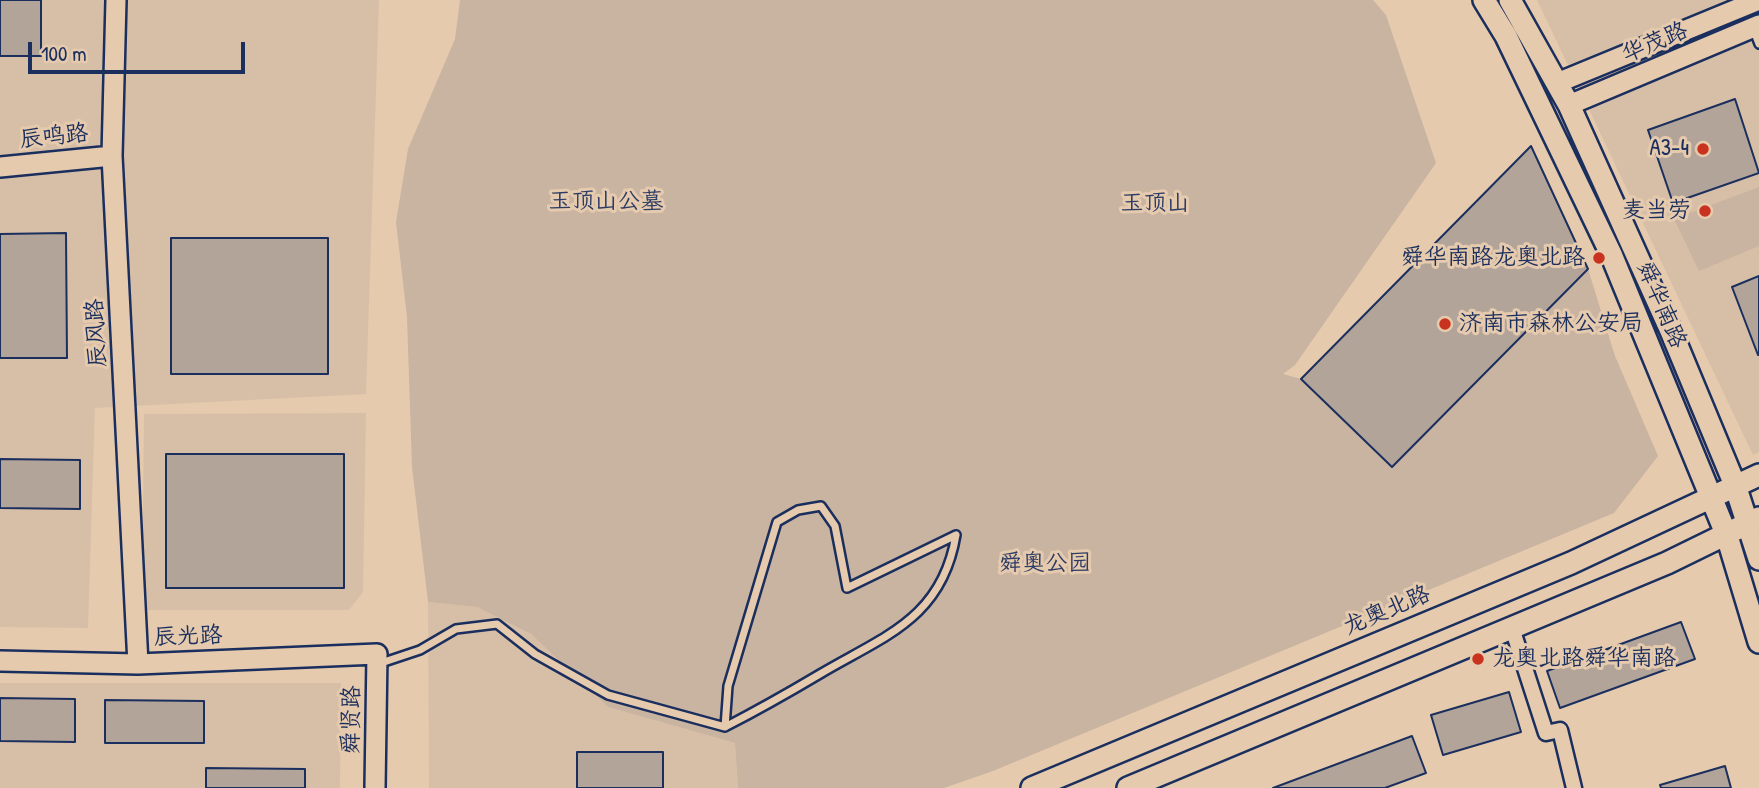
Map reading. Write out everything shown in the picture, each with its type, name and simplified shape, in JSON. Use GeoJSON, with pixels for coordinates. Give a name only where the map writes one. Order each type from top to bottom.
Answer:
{"type":"FeatureCollection","features":[{"type":"Feature","properties":{"kind":"main road","name":"舜华南路"},"geometry":{"type":"LineString","coordinates":[[1484,0],[1506,36],[1606,242],[1712,496],[1759,642]]}},
{"type":"Feature","properties":{"kind":"main road","name":"舜华南路"},"geometry":{"type":"LineString","coordinates":[[1510,0],[1569,105],[1671,331],[1735,485],[1753,520],[1759,559]]}},
{"type":"Feature","properties":{"kind":"main road","name":"龙奥北路"},"geometry":{"type":"LineString","coordinates":[[1043,786],[1571,563],[1759,475]]}},
{"type":"Feature","properties":{"kind":"main road"},"geometry":{"type":"LineString","coordinates":[[1128,788],[1727,536],[1753,520]]}},
{"type":"Feature","properties":{"kind":"street","name":"辰风路"},"geometry":{"type":"LineString","coordinates":[[116,0],[112,156],[138,664]]}},
{"type":"Feature","properties":{"kind":"street","name":"华茂路"},"geometry":{"type":"LineString","coordinates":[[1557,82],[1749,2]]}},
{"type":"Feature","properties":{"kind":"street","name":"华茂路"},"geometry":{"type":"LineString","coordinates":[[1569,105],[1757,32]]}},
{"type":"Feature","properties":{"kind":"street","name":"辰鸣路"},"geometry":{"type":"LineString","coordinates":[[0,167],[112,156]]}},
{"type":"Feature","properties":{"kind":"street"},"geometry":{"type":"LineString","coordinates":[[1512,628],[1546,733],[1560,730],[1574,788]]}},
{"type":"Feature","properties":{"kind":"street","name":"辰光路"},"geometry":{"type":"LineString","coordinates":[[0,661],[138,664],[377,659]]}},
{"type":"Feature","properties":{"kind":"street","name":"舜贤路"},"geometry":{"type":"LineString","coordinates":[[375,788],[377,659]]}},
{"type":"Feature","properties":{"kind":"lane"},"geometry":{"type":"LineString","coordinates":[[377,659],[420,650],[456,629],[497,624],[535,654],[608,695],[725,727],[845,663],[922,611],[947,575],[956,536],[847,589],[835,526],[821,506],[798,510],[777,522],[729,686],[725,727]]}},
{"type":"Feature","properties":{"kind":"shaded area"},"geometry":{"type":"Polygon","coordinates":[[[0,0],[379,0],[366,394],[95,408],[88,628],[0,627],[0,0]]]}},
{"type":"Feature","properties":{"kind":"shaded area"},"geometry":{"type":"Polygon","coordinates":[[[1537,0],[1759,0],[1759,452],[1753,455],[1537,0]]]}},
{"type":"Feature","properties":{"kind":"shaded area"},"geometry":{"type":"Polygon","coordinates":[[[366,413],[363,592],[349,610],[142,610],[144,414],[366,413]]]}},
{"type":"Feature","properties":{"kind":"shaded area"},"geometry":{"type":"Polygon","coordinates":[[[428,602],[477,607],[531,634],[608,707],[735,743],[738,788],[429,788],[428,602]]]}},
{"type":"Feature","properties":{"kind":"shaded area"},"geometry":{"type":"Polygon","coordinates":[[[0,683],[341,683],[340,788],[0,788],[0,683]]]}},
{"type":"Feature","properties":{"kind":"green space"},"geometry":{"type":"Polygon","coordinates":[[[460,0],[1373,0],[1386,15],[1436,163],[1295,365],[1283,374],[1301,379],[1392,467],[1588,269],[1615,356],[1658,456],[1614,513],[993,771],[944,788],[738,788],[735,743],[608,707],[531,634],[477,607],[428,602],[412,467],[407,317],[396,222],[408,149],[455,39],[460,0]]]}},
{"type":"Feature","properties":{"kind":"green space"},"geometry":{"type":"Polygon","coordinates":[[[1759,187],[1759,246],[1699,271],[1674,219],[1759,187]]]}},
{"type":"Feature","properties":{"kind":"building"},"geometry":{"type":"Polygon","coordinates":[[[0,0],[41,0],[41,56],[0,56],[0,0]]]}},
{"type":"Feature","properties":{"kind":"building","name":"A3-4"},"geometry":{"type":"Polygon","coordinates":[[[1735,99],[1759,173],[1673,203],[1648,130],[1735,99]]]}},
{"type":"Feature","properties":{"kind":"building","name":"济南市森林公安局"},"geometry":{"type":"Polygon","coordinates":[[[1531,146],[1588,269],[1392,467],[1301,379],[1531,146]]]}},
{"type":"Feature","properties":{"kind":"building"},"geometry":{"type":"Polygon","coordinates":[[[66,233],[67,358],[0,358],[0,234],[66,233]]]}},
{"type":"Feature","properties":{"kind":"building"},"geometry":{"type":"Polygon","coordinates":[[[171,238],[328,238],[328,374],[171,374],[171,238]]]}},
{"type":"Feature","properties":{"kind":"building"},"geometry":{"type":"Polygon","coordinates":[[[1759,276],[1759,355],[1758,355],[1732,287],[1759,276]]]}},
{"type":"Feature","properties":{"kind":"building"},"geometry":{"type":"Polygon","coordinates":[[[166,454],[344,454],[344,588],[166,588],[166,454]]]}},
{"type":"Feature","properties":{"kind":"building"},"geometry":{"type":"Polygon","coordinates":[[[0,459],[80,460],[80,509],[0,508],[0,459]]]}},
{"type":"Feature","properties":{"kind":"building"},"geometry":{"type":"Polygon","coordinates":[[[1681,622],[1695,659],[1560,708],[1547,671],[1681,622]]]}},
{"type":"Feature","properties":{"kind":"building"},"geometry":{"type":"Polygon","coordinates":[[[1509,692],[1521,732],[1443,755],[1431,715],[1509,692]]]}},
{"type":"Feature","properties":{"kind":"building"},"geometry":{"type":"Polygon","coordinates":[[[0,698],[75,699],[75,742],[0,741],[0,698]]]}},
{"type":"Feature","properties":{"kind":"building"},"geometry":{"type":"Polygon","coordinates":[[[105,700],[204,701],[204,743],[105,743],[105,700]]]}},
{"type":"Feature","properties":{"kind":"building"},"geometry":{"type":"Polygon","coordinates":[[[1412,736],[1426,773],[1385,788],[1273,788],[1412,736]]]}},
{"type":"Feature","properties":{"kind":"building"},"geometry":{"type":"Polygon","coordinates":[[[577,752],[663,752],[663,788],[577,788],[577,752]]]}},
{"type":"Feature","properties":{"kind":"building"},"geometry":{"type":"Polygon","coordinates":[[[1725,766],[1731,788],[1661,788],[1660,785],[1725,766]]]}},
{"type":"Feature","properties":{"kind":"building"},"geometry":{"type":"Polygon","coordinates":[[[206,768],[305,769],[305,788],[206,788],[206,768]]]}},
{"type":"Feature","properties":{"kind":"place","name":"A3-4"},"geometry":{"type":"Point","coordinates":[1703,149]}},
{"type":"Feature","properties":{"kind":"place","name":"麦当劳"},"geometry":{"type":"Point","coordinates":[1705,211]}},
{"type":"Feature","properties":{"kind":"place","name":"舜华南路龙奥北路"},"geometry":{"type":"Point","coordinates":[1599,258]}},
{"type":"Feature","properties":{"kind":"place","name":"济南市森林公安局"},"geometry":{"type":"Point","coordinates":[1445,324]}},
{"type":"Feature","properties":{"kind":"place","name":"龙奥北路舜华南路"},"geometry":{"type":"Point","coordinates":[1478,659]}},
{"type":"Feature","properties":{"kind":"park label","name":"玉顶山公墓"},"geometry":{"type":"Point","coordinates":[606,202]}},
{"type":"Feature","properties":{"kind":"park label","name":"玉顶山"},"geometry":{"type":"Point","coordinates":[1155,204]}},
{"type":"Feature","properties":{"kind":"park label","name":"舜奥公园"},"geometry":{"type":"Point","coordinates":[1045,564]}}]}
